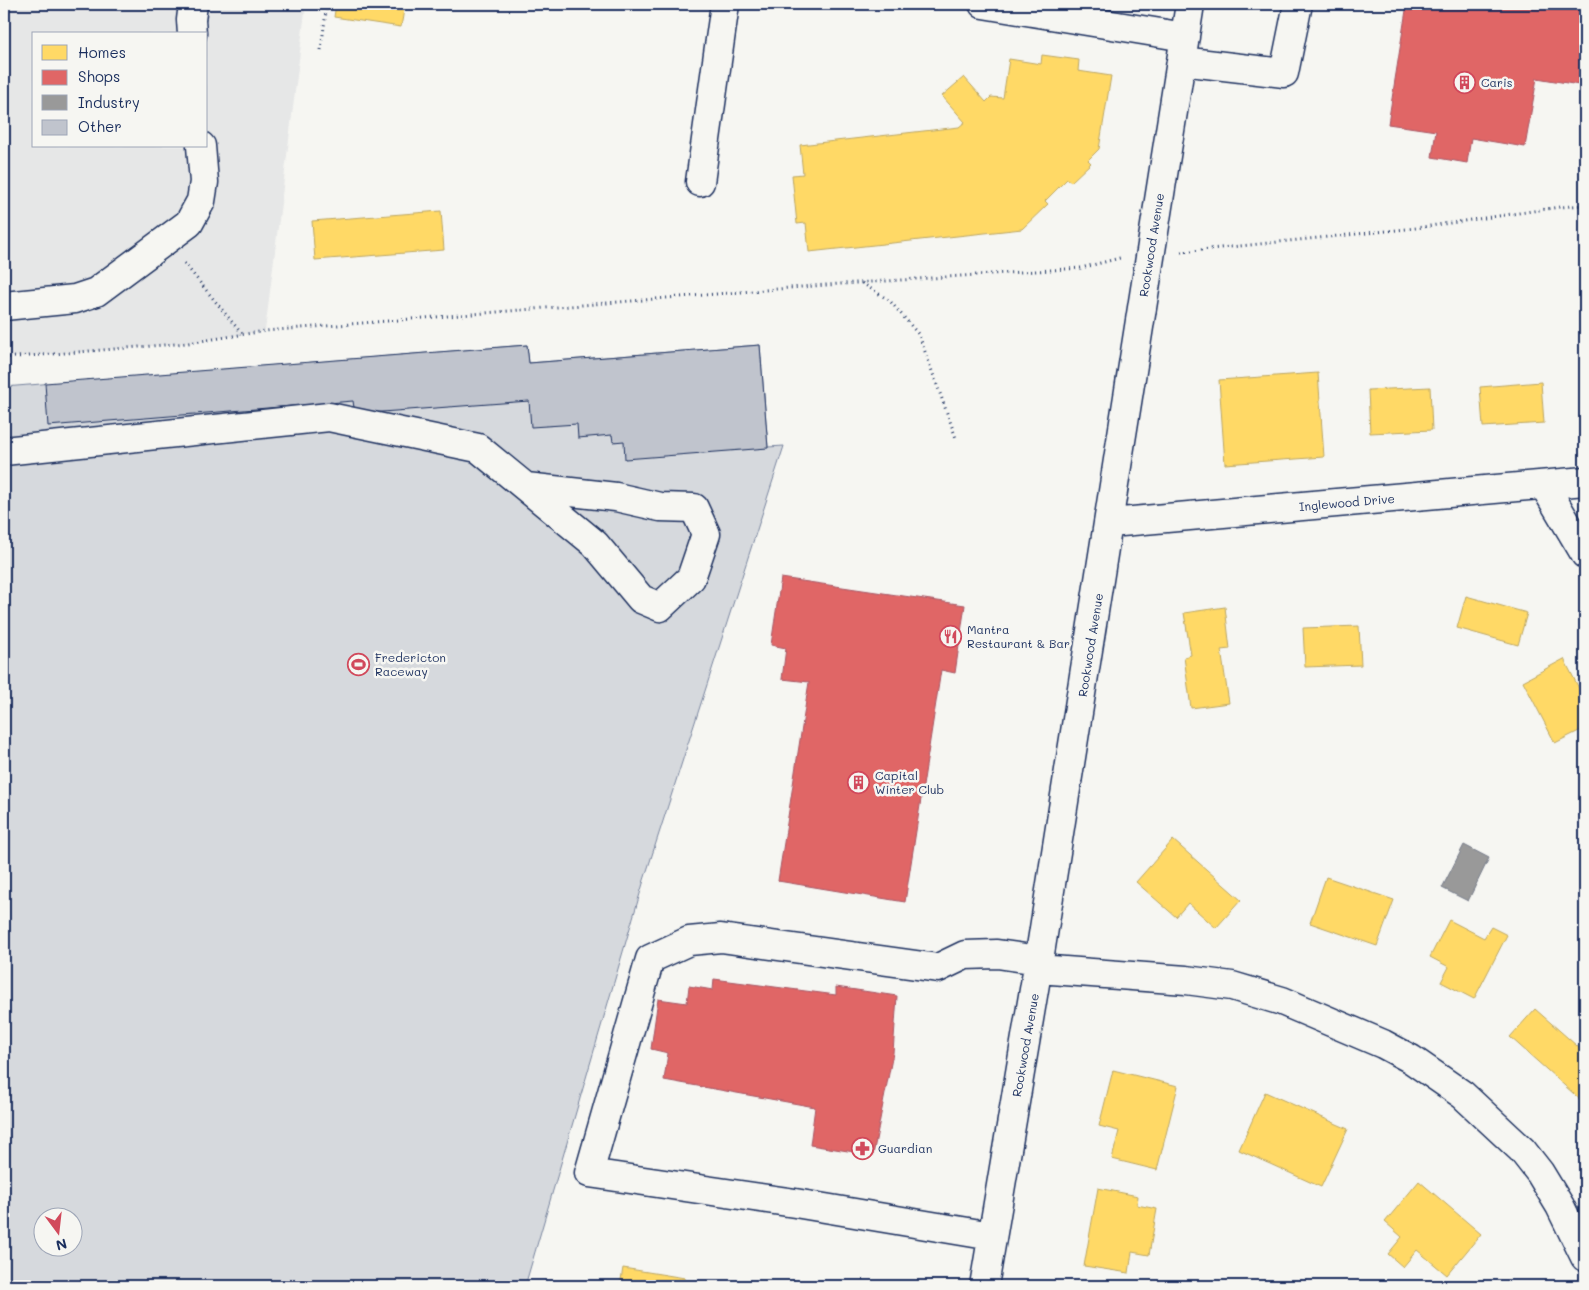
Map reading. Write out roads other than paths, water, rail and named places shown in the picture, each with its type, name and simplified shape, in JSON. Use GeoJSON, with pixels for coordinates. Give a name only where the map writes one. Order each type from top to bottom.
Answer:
{"type":"FeatureCollection","features":[{"type":"Feature","properties":{"kind":"street"},"geometry":{"type":"LineString","coordinates":[[192,32],[191,20],[194,4]]}},
{"type":"Feature","properties":{"kind":"street"},"geometry":{"type":"LineString","coordinates":[[700,182],[725,4]]}},
{"type":"Feature","properties":{"kind":"street"},"geometry":{"type":"LineString","coordinates":[[983,4],[1284,73],[1298,4]]}},
{"type":"Feature","properties":{"kind":"street","name":"Rookwood Avenue"},"geometry":{"type":"LineString","coordinates":[[984,1286],[1039,965],[1110,523],[1148,265],[1190,4]]}},
{"type":"Feature","properties":{"kind":"street"},"geometry":{"type":"LineString","coordinates":[[4,306],[75,299],[96,292],[189,223],[201,201],[204,182],[201,148]]}},
{"type":"Feature","properties":{"kind":"street"},"geometry":{"type":"LineString","coordinates":[[4,451],[329,417],[478,448],[595,544],[641,599],[660,607],[691,578],[706,534],[694,508],[660,507],[616,497],[526,487]]}},
{"type":"Feature","properties":{"kind":"street","name":"Inglewood Drive"},"geometry":{"type":"LineString","coordinates":[[1110,523],[1585,481]]}},
{"type":"Feature","properties":{"kind":"street"},"geometry":{"type":"LineString","coordinates":[[1544,485],[1585,554]]}},
{"type":"Feature","properties":{"kind":"street"},"geometry":{"type":"LineString","coordinates":[[992,1236],[795,1202],[589,1172],[650,959],[689,940],[722,938],[938,968],[965,956],[997,954],[1039,965],[1232,986],[1282,1001],[1383,1044],[1411,1059],[1462,1095],[1503,1130],[1540,1173],[1560,1206],[1585,1257]]}},
{"type":"Feature","properties":{"kind":"place","name":"Caris"},"geometry":{"type":"Point","coordinates":[1465,82]}},
{"type":"Feature","properties":{"kind":"place","name":"Mantra Restaurant & Bar"},"geometry":{"type":"Point","coordinates":[951,636]}},
{"type":"Feature","properties":{"kind":"place","name":"Fredericton Raceway"},"geometry":{"type":"Point","coordinates":[359,664]}},
{"type":"Feature","properties":{"kind":"place","name":"Capital Winter Club"},"geometry":{"type":"Point","coordinates":[859,782]}},
{"type":"Feature","properties":{"kind":"place","name":"Guardian"},"geometry":{"type":"Point","coordinates":[862,1148]}}]}
